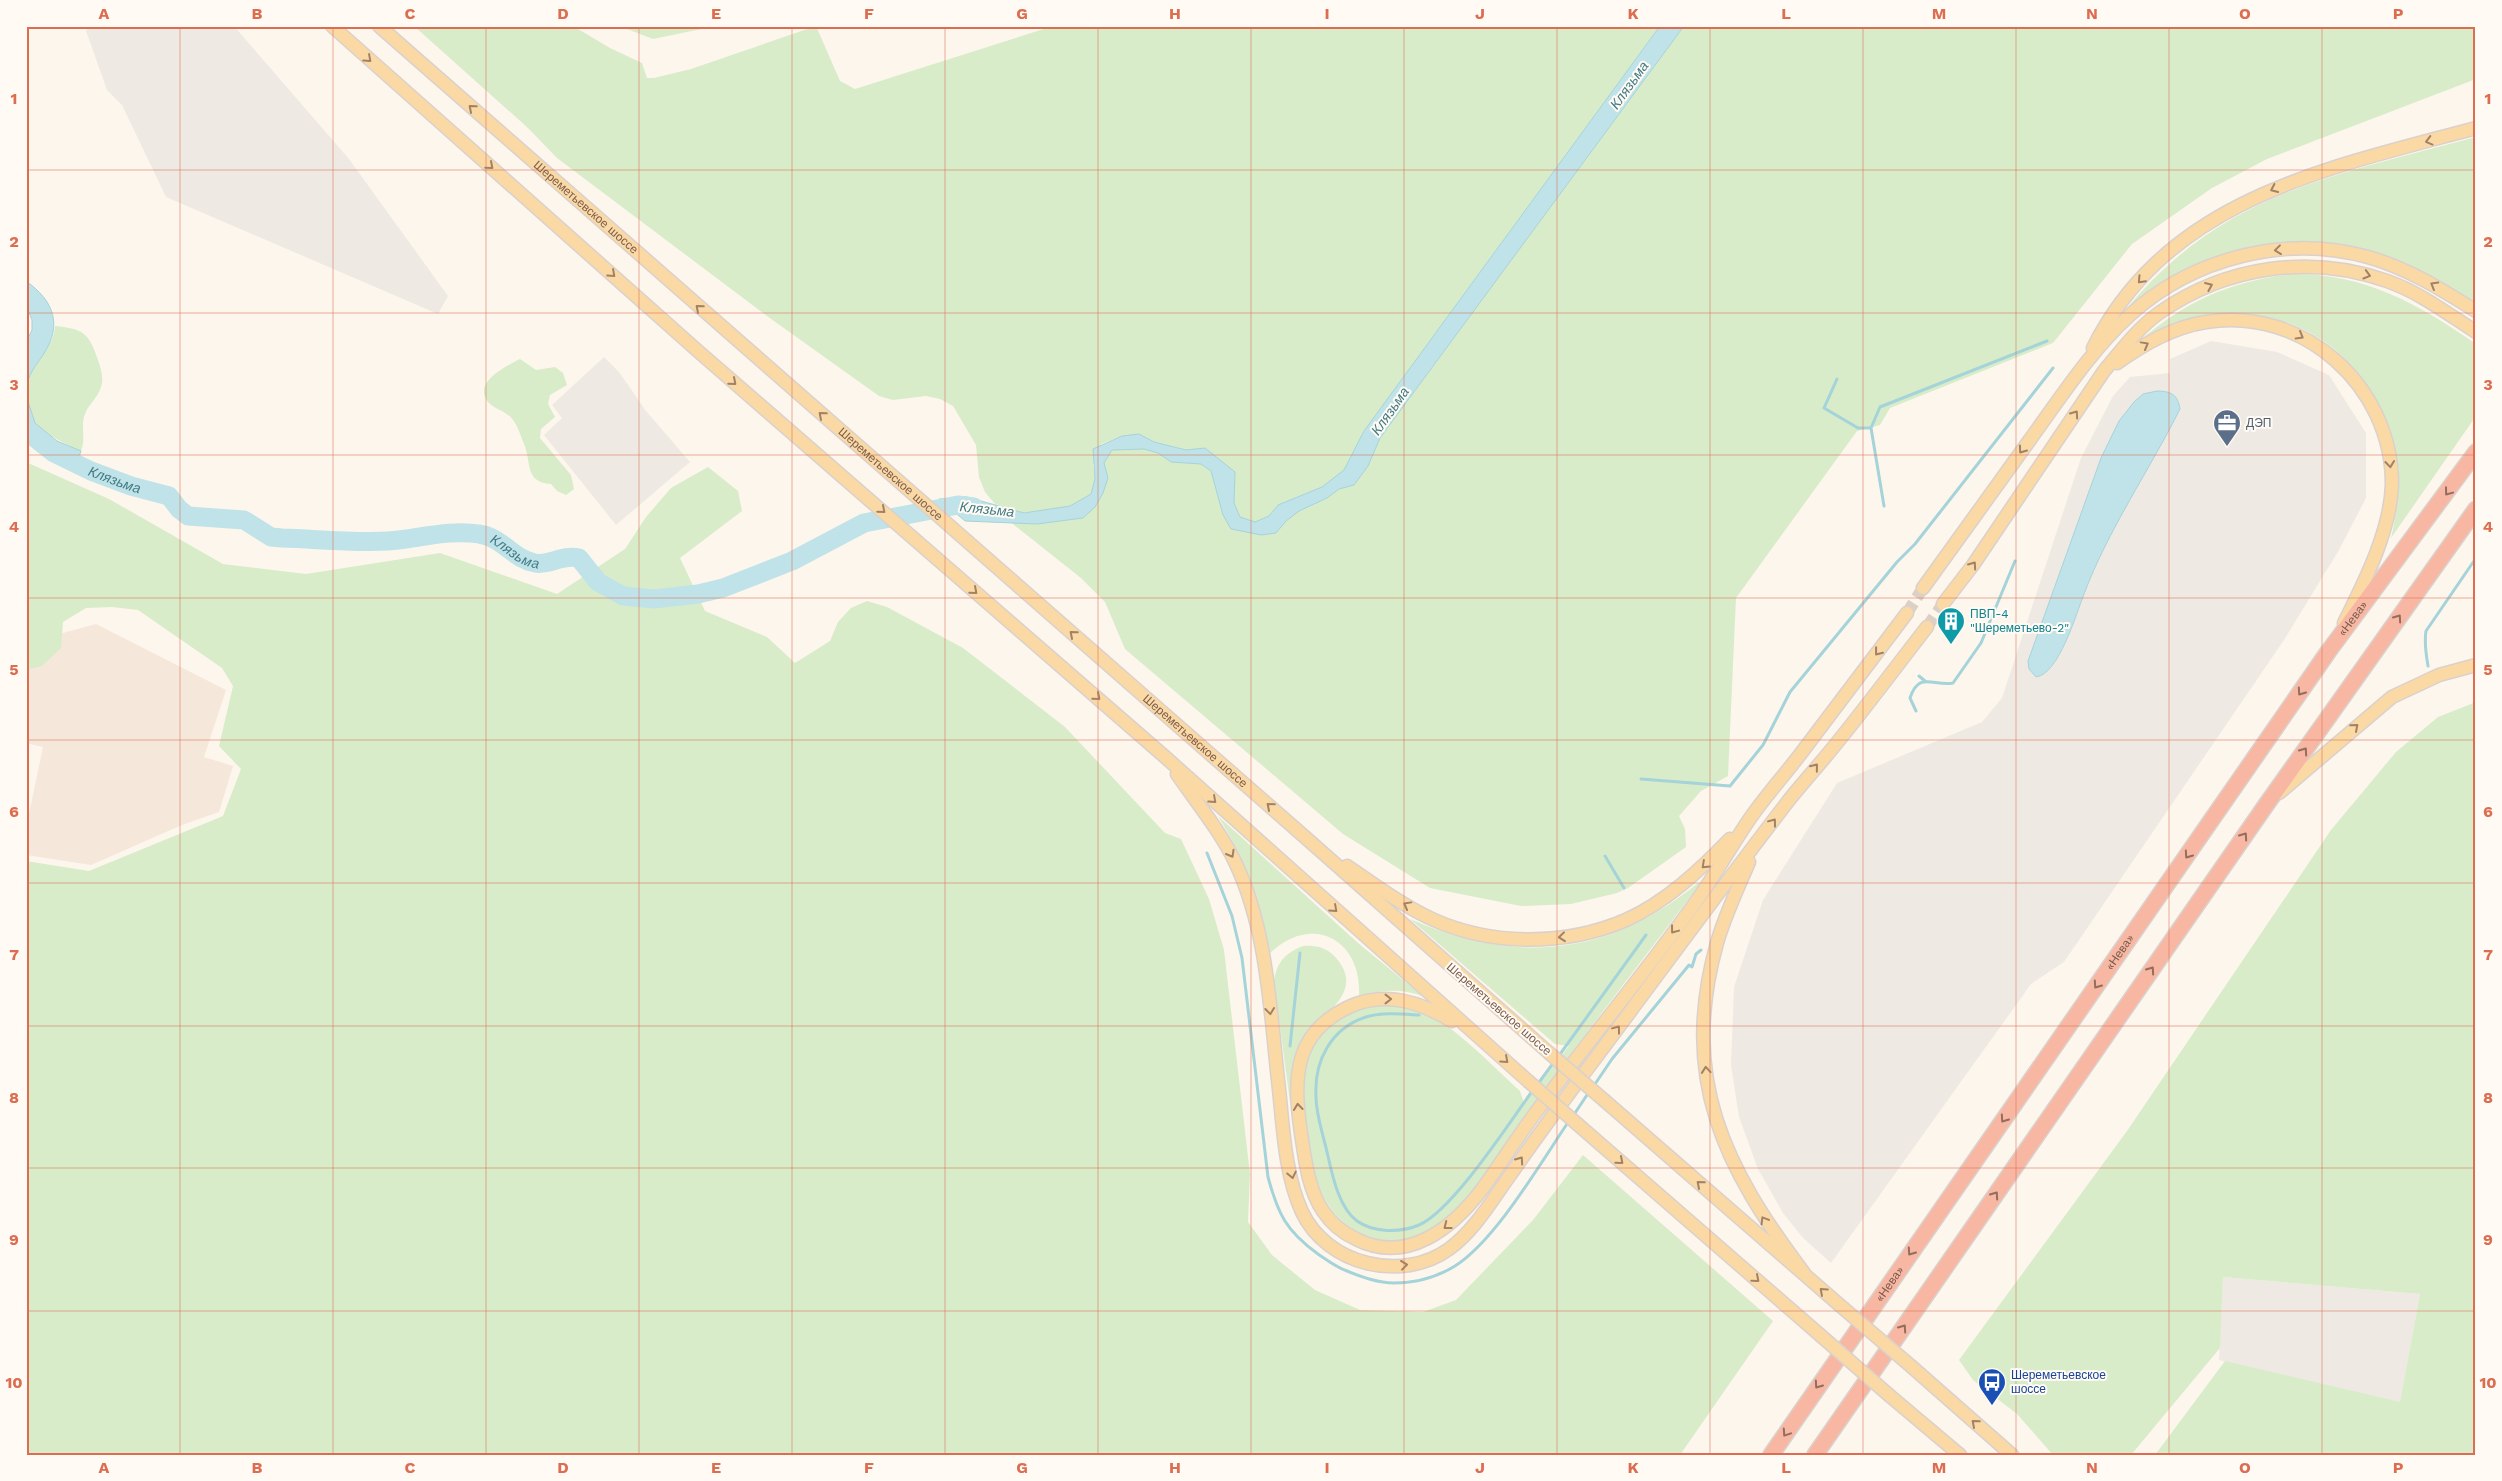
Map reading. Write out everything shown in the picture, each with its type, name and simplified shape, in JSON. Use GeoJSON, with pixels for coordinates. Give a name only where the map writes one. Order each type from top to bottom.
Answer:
{"type":"FeatureCollection","features":[{"type":"Feature","properties":{"kind":"highway","name":"«Нева»"},"geometry":{"type":"LineString","coordinates":[[1771,1455],[2328,652],[2476,452]]}},
{"type":"Feature","properties":{"kind":"highway"},"geometry":{"type":"LineString","coordinates":[[1815,1455],[2266,805],[2476,509]]}},
{"type":"Feature","properties":{"kind":"main road"},"geometry":{"type":"LineString","coordinates":[[332,26],[699,352],[1164,756],[1528,1081],[1960,1455]]}},
{"type":"Feature","properties":{"kind":"main road","name":"Шереметьевское шоссе"},"geometry":{"type":"LineString","coordinates":[[379,26],[1548,1052],[2012,1455]]}},
{"type":"Feature","properties":{"kind":"main road"},"geometry":{"type":"LineString","coordinates":[[2085,364],[2105,323],[2125,297],[2154,265],[2212,221],[2249,200],[2285,183],[2332,167],[2476,128]]}},
{"type":"Feature","properties":{"kind":"main road"},"geometry":{"type":"LineString","coordinates":[[1923,588],[2085,364],[2130,315],[2171,284],[2217,263],[2258,253],[2312,248],[2341,251],[2368,257],[2420,277],[2476,310]]}},
{"type":"Feature","properties":{"kind":"main road"},"geometry":{"type":"LineString","coordinates":[[1943,604],[1973,565],[2104,371],[2126,344],[2158,314],[2180,300],[2220,281],[2252,271],[2291,266],[2338,268],[2388,281],[2413,292],[2476,332]]}},
{"type":"Feature","properties":{"kind":"main road"},"geometry":{"type":"LineString","coordinates":[[2104,371],[2130,353],[2179,328],[2206,322],[2236,320],[2263,322],[2294,332],[2317,345],[2346,370],[2376,415],[2388,446],[2392,485],[2386,521],[2363,585],[2328,652]]}},
{"type":"Feature","properties":{"kind":"main road"},"geometry":{"type":"LineString","coordinates":[[1482,1039],[1430,1008],[1398,999],[1381,999],[1349,1007],[1334,1015],[1314,1033],[1306,1044],[1300,1059],[1296,1101],[1305,1159],[1313,1191],[1322,1211],[1336,1226],[1365,1244],[1381,1248],[1399,1248],[1433,1236],[1454,1220],[1480,1191],[1536,1111],[1700,896],[1751,817],[1907,613]]}},
{"type":"Feature","properties":{"kind":"main road"},"geometry":{"type":"LineString","coordinates":[[1164,756],[1234,860],[1253,911],[1269,1002],[1289,1162],[1296,1197],[1303,1215],[1315,1233],[1327,1244],[1356,1260],[1378,1266],[1399,1266],[1419,1263],[1450,1248],[1467,1232],[1757,844],[1927,627]]}},
{"type":"Feature","properties":{"kind":"main road"},"geometry":{"type":"LineString","coordinates":[[2266,805],[2392,697],[2439,674],[2476,665]]}},
{"type":"Feature","properties":{"kind":"main road"},"geometry":{"type":"LineString","coordinates":[[1306,838],[1394,897],[1434,920],[1470,932],[1504,939],[1537,940],[1570,936],[1599,929],[1626,920],[1649,907],[1704,866],[1751,817]]}},
{"type":"Feature","properties":{"kind":"main road"},"geometry":{"type":"LineString","coordinates":[[1757,844],[1717,942],[1708,983],[1704,1016],[1707,1082],[1715,1116],[1734,1167],[1769,1227],[1804,1273]]}},
{"type":"Feature","properties":{"kind":"shaded area"},"geometry":{"type":"Polygon","coordinates":[[[89,26],[234,26],[349,159],[448,296],[438,314],[166,197],[122,105],[107,90],[86,31],[89,26]]]}},
{"type":"Feature","properties":{"kind":"shaded area"},"geometry":{"type":"Polygon","coordinates":[[[2211,341],[2277,352],[2329,375],[2366,433],[2366,498],[2339,550],[2284,640],[2064,962],[2031,984],[1831,1263],[1803,1238],[1783,1213],[1758,1169],[1739,1117],[1731,1065],[1734,987],[1763,900],[1837,783],[1982,722],[2002,698],[2081,458],[2113,396],[2130,377],[2170,373],[2170,359],[2211,341]]]}},
{"type":"Feature","properties":{"kind":"shaded area"},"geometry":{"type":"Polygon","coordinates":[[[604,357],[619,372],[646,411],[690,462],[616,525],[544,435],[562,418],[552,405],[604,357]]]}},
{"type":"Feature","properties":{"kind":"shaded area"},"geometry":{"type":"Polygon","coordinates":[[[96,624],[226,690],[204,757],[233,766],[219,812],[182,825],[91,865],[26,855],[26,828],[43,747],[26,743],[26,643],[96,624]]]}},
{"type":"Feature","properties":{"kind":"shaded area"},"geometry":{"type":"Polygon","coordinates":[[[2223,1277],[2420,1294],[2400,1403],[2219,1360],[2223,1277]]]}},
{"type":"Feature","properties":{"kind":"green space"},"geometry":{"type":"Polygon","coordinates":[[[414,26],[573,26],[610,48],[642,63],[647,78],[654,78],[691,69],[816,26],[840,81],[855,89],[1053,26],[1660,26],[1364,431],[1344,470],[1322,487],[1278,505],[1269,516],[1255,522],[1240,517],[1234,503],[1235,472],[1205,448],[1186,450],[1154,442],[1139,434],[1122,436],[1101,444],[1093,464],[1095,479],[1091,494],[1070,506],[1054,510],[1024,513],[995,504],[985,492],[979,477],[976,445],[953,406],[940,399],[926,396],[893,400],[879,396],[767,316],[557,158],[528,128],[414,26]]]}},
{"type":"Feature","properties":{"kind":"green space"},"geometry":{"type":"Polygon","coordinates":[[[619,26],[716,26],[653,39],[619,26]]]}},
{"type":"Feature","properties":{"kind":"green space"},"geometry":{"type":"Polygon","coordinates":[[[1684,26],[2476,26],[2476,79],[2267,159],[2212,188],[2132,244],[2053,343],[1890,408],[1880,425],[1857,431],[1736,598],[1728,776],[1701,791],[1679,816],[1685,829],[1686,847],[1628,888],[1617,893],[1571,904],[1521,906],[1430,888],[1343,834],[1125,649],[1105,602],[1081,578],[1009,521],[1037,524],[1083,518],[1108,478],[1104,463],[1112,450],[1144,449],[1158,453],[1171,462],[1201,464],[1211,471],[1223,515],[1276,533],[1286,521],[1299,511],[1327,498],[1339,489],[1354,485],[1368,466],[1380,438],[1684,26]]]}},
{"type":"Feature","properties":{"kind":"green space"},"geometry":{"type":"Polygon","coordinates":[[[2476,137],[2476,303],[2447,285],[2396,260],[2345,246],[2294,242],[2242,249],[2183,269],[2165,280],[2124,312],[2161,272],[2200,239],[2241,214],[2284,194],[2329,177],[2476,137]]]}},
{"type":"Feature","properties":{"kind":"green space"},"geometry":{"type":"Polygon","coordinates":[[[2290,274],[2317,275],[2342,279],[2389,293],[2432,316],[2476,344],[2476,416],[2391,538],[2397,481],[2388,429],[2367,385],[2334,349],[2293,325],[2246,314],[2194,319],[2140,341],[2175,314],[2209,296],[2247,282],[2290,274]]]}},
{"type":"Feature","properties":{"kind":"green space"},"geometry":{"type":"Polygon","coordinates":[[[55,326],[73,329],[84,334],[92,344],[101,370],[101,387],[84,417],[81,451],[56,439],[39,427],[32,418],[27,406],[27,385],[29,379],[52,339],[55,326]]]}},
{"type":"Feature","properties":{"kind":"green space"},"geometry":{"type":"Polygon","coordinates":[[[520,359],[536,370],[555,367],[563,373],[567,385],[550,395],[548,404],[555,417],[541,429],[540,438],[571,475],[574,489],[566,495],[557,491],[551,484],[537,480],[530,470],[524,444],[515,422],[508,415],[491,405],[484,395],[484,388],[493,376],[520,359]]]}},
{"type":"Feature","properties":{"kind":"green space"},"geometry":{"type":"Polygon","coordinates":[[[26,462],[109,499],[223,564],[306,574],[440,553],[557,594],[625,549],[646,517],[671,488],[708,467],[738,491],[742,511],[680,558],[705,611],[767,637],[795,663],[830,641],[838,622],[851,608],[867,601],[887,607],[963,648],[1065,727],[1165,833],[1181,839],[1209,899],[1224,950],[1250,1174],[1248,1222],[1272,1255],[1315,1290],[1360,1310],[1423,1312],[1456,1300],[1533,1220],[1583,1155],[1773,1321],[1680,1455],[26,1455],[26,861],[89,871],[223,816],[241,769],[219,746],[233,686],[222,668],[138,610],[112,607],[86,608],[63,622],[61,648],[42,666],[26,670],[26,462]]]}},
{"type":"Feature","properties":{"kind":"green space"},"geometry":{"type":"Polygon","coordinates":[[[2476,702],[2476,1455],[2155,1455],[2225,1361],[2400,1402],[2420,1294],[2223,1277],[2220,1348],[2131,1455],[2053,1455],[2017,1414],[1973,1380],[1959,1360],[2127,1131],[2331,830],[2396,752],[2438,717],[2476,702]]]}},
{"type":"Feature","properties":{"kind":"green space"},"geometry":{"type":"Polygon","coordinates":[[[1218,816],[1358,943],[1424,997],[1400,991],[1375,992],[1359,996],[1358,976],[1352,960],[1343,947],[1331,938],[1317,934],[1302,935],[1286,941],[1270,953],[1262,915],[1251,882],[1237,849],[1218,816]]]}},
{"type":"Feature","properties":{"kind":"green space"},"geometry":{"type":"Polygon","coordinates":[[[1698,883],[1700,884],[1552,1079],[1486,1174],[1460,1206],[1445,1220],[1430,1231],[1410,1239],[1388,1241],[1354,1230],[1338,1217],[1326,1202],[1312,1163],[1305,1121],[1303,1094],[1304,1072],[1310,1050],[1323,1031],[1336,1021],[1350,1013],[1382,1005],[1399,1005],[1430,1015],[1452,1030],[1488,1061],[1520,1091],[1524,1103],[1569,1046],[1555,1044],[1410,919],[1449,934],[1487,943],[1524,947],[1560,946],[1595,939],[1630,926],[1664,908],[1698,883]]]}},
{"type":"Feature","properties":{"kind":"green space"},"geometry":{"type":"Polygon","coordinates":[[[1303,946],[1322,948],[1334,955],[1345,973],[1346,985],[1342,996],[1334,1007],[1303,1038],[1297,1049],[1292,1068],[1290,1102],[1274,981],[1277,969],[1283,959],[1291,952],[1303,946]]]}},
{"type":"Feature","properties":{"kind":"water"},"geometry":{"type":"Polygon","coordinates":[[[1660,26],[1684,26],[1380,438],[1368,466],[1354,485],[1339,489],[1327,498],[1299,511],[1286,521],[1276,533],[1261,535],[1231,529],[1223,515],[1211,471],[1201,464],[1171,462],[1158,453],[1144,449],[1112,450],[1104,463],[1108,478],[1103,493],[1095,507],[1083,518],[1037,524],[965,521],[939,499],[967,497],[1024,513],[1070,506],[1091,494],[1095,479],[1093,449],[1122,436],[1139,434],[1154,442],[1186,450],[1205,448],[1235,472],[1234,503],[1240,517],[1255,522],[1269,516],[1278,505],[1322,487],[1344,470],[1364,431],[1660,26]]]}},
{"type":"Feature","properties":{"kind":"water"},"geometry":{"type":"Polygon","coordinates":[[[26,281],[36,289],[49,305],[54,324],[49,344],[30,375],[26,390],[26,342],[32,330],[32,320],[26,305],[26,281]]]}},
{"type":"Feature","properties":{"kind":"water"},"geometry":{"type":"Polygon","coordinates":[[[2157,391],[2170,393],[2176,397],[2180,409],[2105,547],[2084,594],[2066,642],[2052,666],[2036,677],[2029,669],[2028,661],[2101,458],[2119,421],[2134,402],[2143,394],[2157,391]]]}},
{"type":"Feature","properties":{"kind":"water"},"geometry":{"type":"Polygon","coordinates":[[[26,395],[35,423],[57,441],[81,451],[74,470],[57,458],[38,451],[26,442],[26,395]]]}},
{"type":"Feature","properties":{"kind":"waterway"},"geometry":{"type":"LineString","coordinates":[[1884,506],[1871,428],[1880,407],[2047,341]]}},
{"type":"Feature","properties":{"kind":"waterway"},"geometry":{"type":"LineString","coordinates":[[1641,779],[1730,786],[1763,745],[1790,692],[1897,562],[1915,544],[2053,368]]}},
{"type":"Feature","properties":{"kind":"waterway"},"geometry":{"type":"LineString","coordinates":[[1837,379],[1824,408],[1858,428],[1871,428]]}},
{"type":"Feature","properties":{"kind":"waterway","name":"Клязьма"},"geometry":{"type":"LineString","coordinates":[[26,431],[54,453],[91,471],[131,486],[169,496],[179,509],[188,516],[244,520],[271,537],[282,538],[375,541],[399,540],[445,533],[479,534],[494,539],[520,557],[535,563],[546,563],[573,557],[579,558],[598,582],[623,596],[654,599],[698,594],[723,588],[792,561],[864,523],[958,505],[974,507]]}},
{"type":"Feature","properties":{"kind":"waterway"},"geometry":{"type":"LineString","coordinates":[[2428,666],[2425,644],[2426,631],[2476,558]]}},
{"type":"Feature","properties":{"kind":"waterway"},"geometry":{"type":"LineString","coordinates":[[1916,711],[1910,698],[1918,684],[1923,682],[1953,683],[1981,643],[2015,561]]}},
{"type":"Feature","properties":{"kind":"waterway"},"geometry":{"type":"LineString","coordinates":[[1919,676],[1925,681]]}},
{"type":"Feature","properties":{"kind":"waterway"},"geometry":{"type":"LineString","coordinates":[[1207,853],[1232,916],[1242,958],[1268,1177],[1285,1221],[1307,1246],[1343,1269],[1382,1282],[1402,1283],[1418,1281],[1448,1270],[1471,1254],[1502,1220],[1569,1121]]}},
{"type":"Feature","properties":{"kind":"waterway"},"geometry":{"type":"LineString","coordinates":[[1605,856],[1624,888]]}},
{"type":"Feature","properties":{"kind":"waterway"},"geometry":{"type":"LineString","coordinates":[[1558,1057],[1646,935]]}},
{"type":"Feature","properties":{"kind":"waterway"},"geometry":{"type":"LineString","coordinates":[[1593,1087],[1612,1059],[1689,965],[1692,967],[1696,954],[1701,950]]}},
{"type":"Feature","properties":{"kind":"waterway"},"geometry":{"type":"LineString","coordinates":[[1290,1046],[1300,953]]}},
{"type":"Feature","properties":{"kind":"waterway"},"geometry":{"type":"LineString","coordinates":[[1419,1015],[1379,1014],[1354,1022],[1343,1029],[1327,1047],[1318,1070],[1316,1083],[1317,1110],[1331,1170],[1340,1199],[1350,1215],[1357,1221],[1379,1230],[1396,1230],[1412,1228],[1433,1216],[1448,1202],[1480,1164],[1533,1090]]}},
{"type":"Feature","properties":{"kind":"waterway"},"geometry":{"type":"LineString","coordinates":[[1537,1085],[1554,1062]]}},
{"type":"Feature","properties":{"kind":"waterway"},"geometry":{"type":"LineString","coordinates":[[1573,1116],[1589,1092]]}},
{"type":"Feature","properties":{"kind":"tunnel"},"geometry":{"type":"LineString","coordinates":[[1907,613],[1923,588]]}},
{"type":"Feature","properties":{"kind":"tunnel"},"geometry":{"type":"LineString","coordinates":[[1927,627],[1943,604]]}},
{"type":"Feature","properties":{"kind":"place","name":"ДЭП"},"geometry":{"type":"Point","coordinates":[2227,447]}},
{"type":"Feature","properties":{"kind":"place","name":"ПВП-4 \"Шереметьево-2\""},"geometry":{"type":"Point","coordinates":[1951,645]}},
{"type":"Feature","properties":{"kind":"place","name":"Шереметьевское шоссе"},"geometry":{"type":"Point","coordinates":[1992,1406]}}]}
